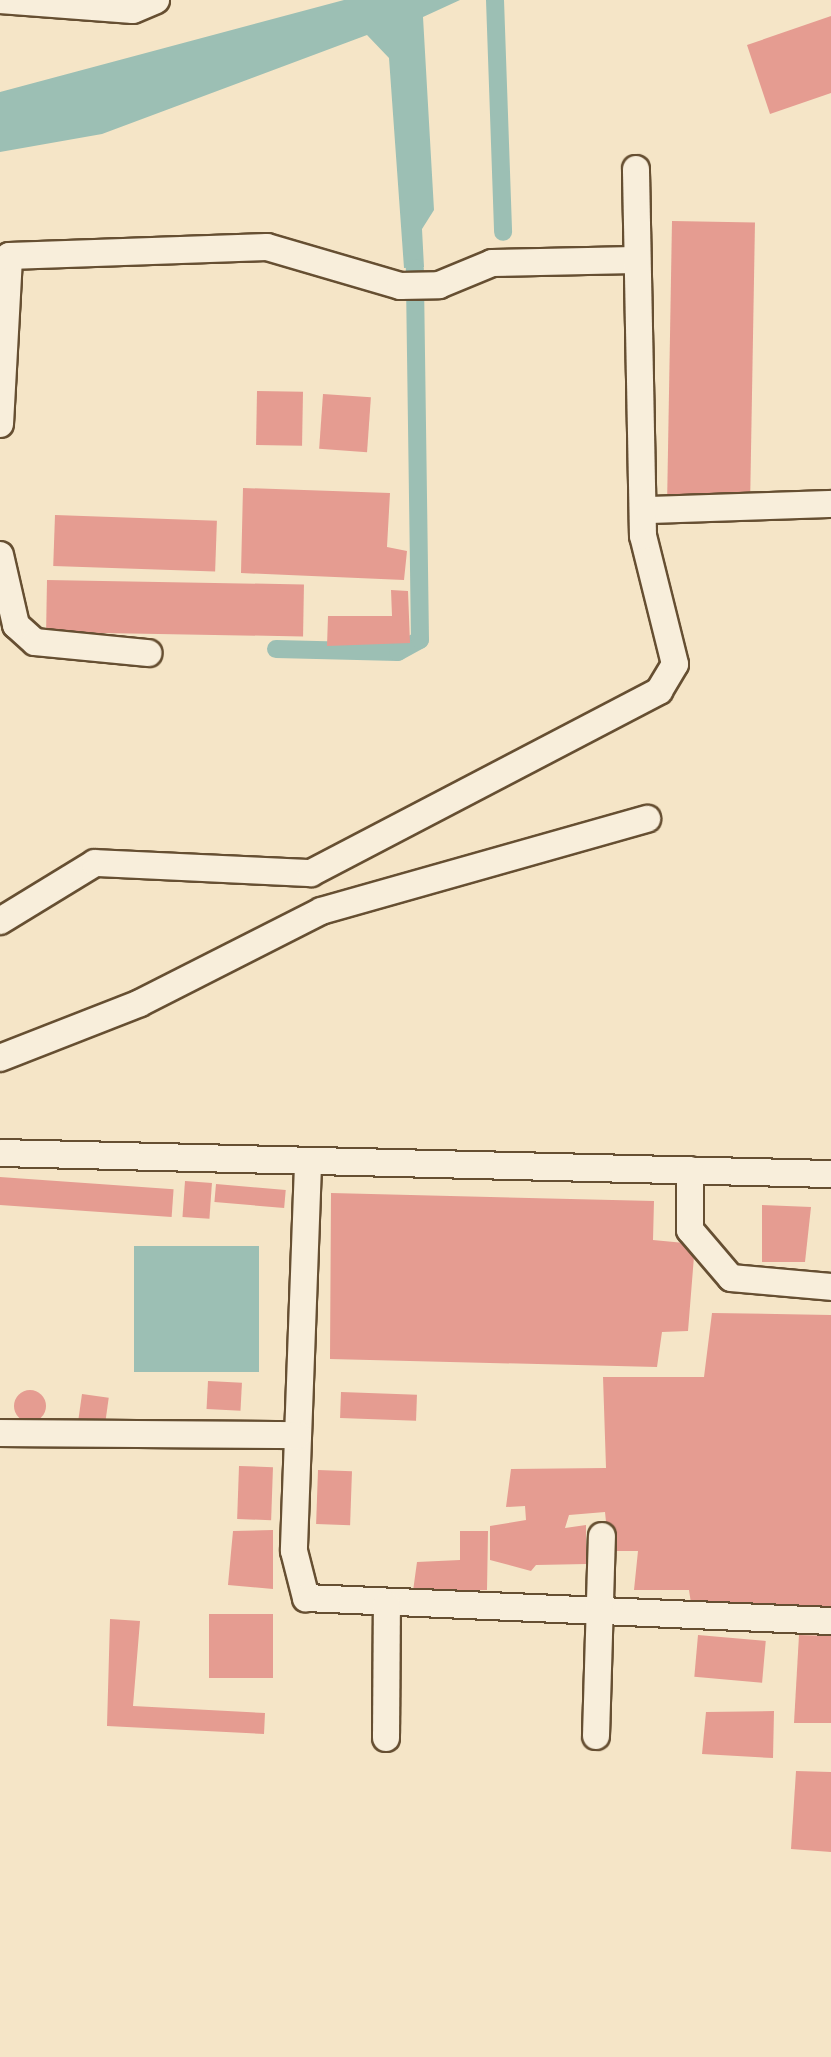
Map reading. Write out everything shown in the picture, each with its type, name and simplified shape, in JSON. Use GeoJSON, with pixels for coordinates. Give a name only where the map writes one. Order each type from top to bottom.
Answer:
{"type":"FeatureCollection","features":[{"type":"Feature","properties":{"kind":"street"},"geometry":{"type":"LineString","coordinates":[[0,0],[133,10],[156,0]]}},
{"type":"Feature","properties":{"kind":"street"},"geometry":{"type":"LineString","coordinates":[[0,921],[95,863],[311,873],[659,691],[675,664],[673,635],[643,536],[648,510],[635,260],[636,169]]}},
{"type":"Feature","properties":{"kind":"street"},"geometry":{"type":"LineString","coordinates":[[0,424],[5,256],[267,247],[400,286],[439,285],[492,263],[635,260]]}},
{"type":"Feature","properties":{"kind":"street"},"geometry":{"type":"LineString","coordinates":[[648,510],[831,504]]}},
{"type":"Feature","properties":{"kind":"street"},"geometry":{"type":"LineString","coordinates":[[0,555],[16,625],[35,642],[148,653]]}},
{"type":"Feature","properties":{"kind":"street"},"geometry":{"type":"LineString","coordinates":[[0,1058],[140,1003],[321,911],[647,819]]}},
{"type":"Feature","properties":{"kind":"street"},"geometry":{"type":"LineString","coordinates":[[0,1153],[308,1165],[831,1174]]}},
{"type":"Feature","properties":{"kind":"street"},"geometry":{"type":"LineString","coordinates":[[308,1165],[298,1435],[297,1583],[306,1598],[322,1603],[831,1621]]}},
{"type":"Feature","properties":{"kind":"street"},"geometry":{"type":"LineString","coordinates":[[690,1170],[690,1230],[731,1278],[831,1287]]}},
{"type":"Feature","properties":{"kind":"street"},"geometry":{"type":"LineString","coordinates":[[0,1433],[298,1435]]}},
{"type":"Feature","properties":{"kind":"street"},"geometry":{"type":"LineString","coordinates":[[596,1736],[596,1615],[602,1536]]}},
{"type":"Feature","properties":{"kind":"street"},"geometry":{"type":"LineString","coordinates":[[386,1738],[387,1605]]}},
{"type":"Feature","properties":{"kind":"water"},"geometry":{"type":"Polygon","coordinates":[[[344,0],[460,0],[423,17],[434,210],[422,229],[424,267],[404,268],[389,58],[367,35],[102,134],[0,152],[0,92],[344,0]]]}},
{"type":"Feature","properties":{"kind":"water"},"geometry":{"type":"Polygon","coordinates":[[[134,1246],[259,1246],[259,1372],[134,1372],[134,1246]]]}},
{"type":"Feature","properties":{"kind":"building"},"geometry":{"type":"Polygon","coordinates":[[[831,16],[831,93],[770,114],[747,45],[831,16]]]}},
{"type":"Feature","properties":{"kind":"building"},"geometry":{"type":"Polygon","coordinates":[[[672,221],[755,222],[750,499],[667,498],[672,221]]]}},
{"type":"Feature","properties":{"kind":"building"},"geometry":{"type":"Polygon","coordinates":[[[257,391],[303,392],[302,446],[256,445],[257,391]]]}},
{"type":"Feature","properties":{"kind":"building"},"geometry":{"type":"Polygon","coordinates":[[[323,394],[371,397],[367,452],[319,449],[323,394]]]}},
{"type":"Feature","properties":{"kind":"building"},"geometry":{"type":"Polygon","coordinates":[[[243,488],[390,493],[387,547],[407,551],[404,580],[241,573],[243,488]]]}},
{"type":"Feature","properties":{"kind":"building"},"geometry":{"type":"Polygon","coordinates":[[[55,515],[217,521],[215,572],[53,566],[55,515]]]}},
{"type":"Feature","properties":{"kind":"building"},"geometry":{"type":"Polygon","coordinates":[[[47,580],[304,584],[303,636],[46,632],[47,580]]]}},
{"type":"Feature","properties":{"kind":"building"},"geometry":{"type":"Polygon","coordinates":[[[391,590],[408,591],[410,643],[327,646],[328,616],[392,616],[391,590]]]}},
{"type":"Feature","properties":{"kind":"building"},"geometry":{"type":"Polygon","coordinates":[[[0,1177],[174,1189],[172,1217],[0,1205],[0,1177]]]}},
{"type":"Feature","properties":{"kind":"building"},"geometry":{"type":"Polygon","coordinates":[[[185,1181],[212,1183],[209,1219],[182,1217],[185,1181]]]}},
{"type":"Feature","properties":{"kind":"building"},"geometry":{"type":"Polygon","coordinates":[[[216,1184],[286,1190],[284,1208],[214,1202],[216,1184]]]}},
{"type":"Feature","properties":{"kind":"building"},"geometry":{"type":"Polygon","coordinates":[[[331,1193],[654,1201],[653,1240],[695,1244],[688,1331],[662,1332],[657,1367],[330,1359],[331,1193]]]}},
{"type":"Feature","properties":{"kind":"building"},"geometry":{"type":"Polygon","coordinates":[[[762,1205],[811,1207],[805,1262],[762,1262],[762,1205]]]}},
{"type":"Feature","properties":{"kind":"building"},"geometry":{"type":"Polygon","coordinates":[[[712,1313],[831,1315],[831,1614],[692,1610],[689,1590],[634,1590],[638,1551],[609,1551],[605,1512],[569,1515],[565,1528],[586,1525],[586,1564],[536,1565],[531,1571],[490,1560],[490,1526],[526,1520],[525,1506],[506,1507],[511,1469],[606,1468],[603,1377],[704,1377],[712,1313]]]}},
{"type":"Feature","properties":{"kind":"building"},"geometry":{"type":"Polygon","coordinates":[[[208,1381],[242,1383],[240,1411],[207,1409],[208,1381]]]}},
{"type":"Feature","properties":{"kind":"building"},"geometry":{"type":"Polygon","coordinates":[[[30,1390],[41,1395],[46,1406],[41,1417],[30,1422],[19,1417],[14,1406],[19,1395],[30,1390]]]}},
{"type":"Feature","properties":{"kind":"building"},"geometry":{"type":"Polygon","coordinates":[[[341,1392],[417,1395],[416,1421],[340,1418],[341,1392]]]}},
{"type":"Feature","properties":{"kind":"building"},"geometry":{"type":"Polygon","coordinates":[[[82,1394],[109,1398],[104,1429],[78,1426],[82,1394]]]}},
{"type":"Feature","properties":{"kind":"building"},"geometry":{"type":"Polygon","coordinates":[[[239,1466],[273,1467],[271,1520],[237,1519],[239,1466]]]}},
{"type":"Feature","properties":{"kind":"building"},"geometry":{"type":"Polygon","coordinates":[[[318,1470],[352,1471],[350,1525],[316,1524],[318,1470]]]}},
{"type":"Feature","properties":{"kind":"building"},"geometry":{"type":"Polygon","coordinates":[[[273,1530],[273,1589],[228,1585],[233,1531],[273,1530]]]}},
{"type":"Feature","properties":{"kind":"building"},"geometry":{"type":"Polygon","coordinates":[[[460,1531],[488,1531],[487,1590],[413,1591],[417,1562],[460,1560],[460,1531]]]}},
{"type":"Feature","properties":{"kind":"building"},"geometry":{"type":"Polygon","coordinates":[[[209,1614],[273,1614],[273,1678],[209,1678],[209,1614]]]}},
{"type":"Feature","properties":{"kind":"building"},"geometry":{"type":"Polygon","coordinates":[[[110,1619],[140,1621],[133,1706],[265,1713],[264,1734],[107,1726],[110,1619]]]}},
{"type":"Feature","properties":{"kind":"building"},"geometry":{"type":"Polygon","coordinates":[[[698,1635],[766,1641],[762,1683],[694,1677],[698,1635]]]}},
{"type":"Feature","properties":{"kind":"building"},"geometry":{"type":"Polygon","coordinates":[[[799,1635],[831,1636],[831,1723],[794,1723],[799,1635]]]}},
{"type":"Feature","properties":{"kind":"building"},"geometry":{"type":"Polygon","coordinates":[[[774,1711],[773,1758],[702,1754],[706,1712],[774,1711]]]}},
{"type":"Feature","properties":{"kind":"building"},"geometry":{"type":"Polygon","coordinates":[[[796,1771],[831,1772],[831,1852],[791,1849],[796,1771]]]}},
{"type":"Feature","properties":{"kind":"waterway"},"geometry":{"type":"LineString","coordinates":[[495,0],[503,232]]}},
{"type":"Feature","properties":{"kind":"waterway"},"geometry":{"type":"LineString","coordinates":[[276,649],[398,652],[420,640],[415,268]]}}]}
